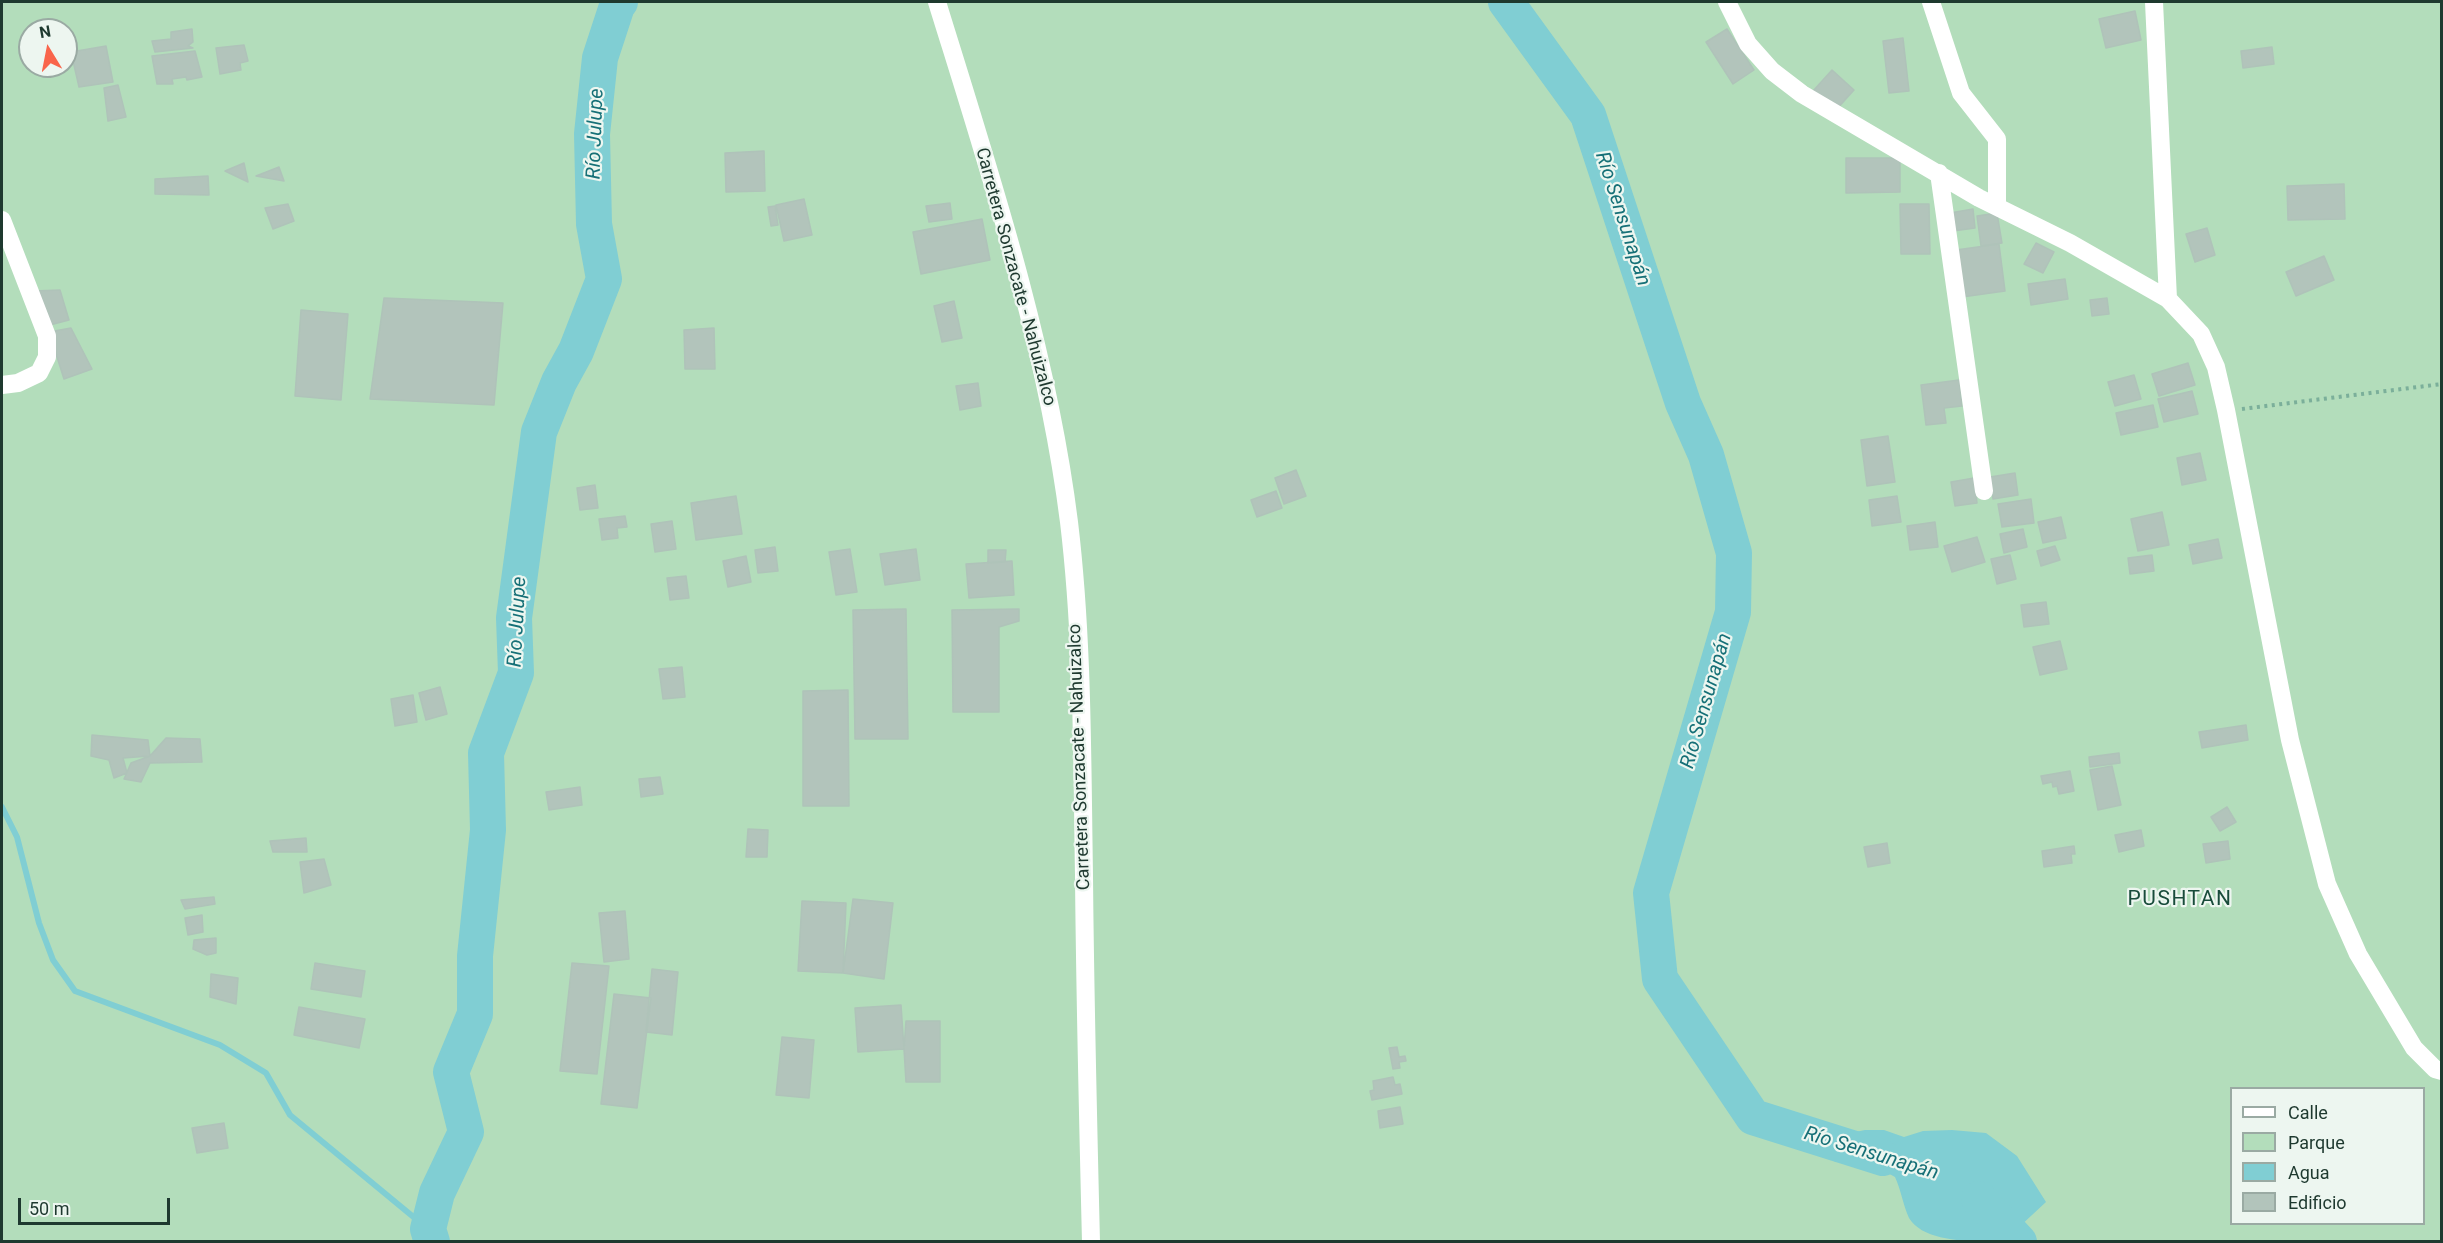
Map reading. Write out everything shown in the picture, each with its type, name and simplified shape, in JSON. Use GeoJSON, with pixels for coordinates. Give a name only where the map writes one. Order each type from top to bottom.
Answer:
{"type":"FeatureCollection","features":[{"type":"Feature","properties":{"kind":"street","name":"Carretera Sonzacate - Nahuizalco"},"geometry":{"type":"LineString","coordinates":[[937,2],[1011,251],[1049,403],[1069,521],[1082,679],[1090,1242]]}},
{"type":"Feature","properties":{"kind":"street"},"geometry":{"type":"LineString","coordinates":[[1727,2],[1748,44],[1772,71],[1802,94],[1979,198],[2070,243],[2168,299],[2201,334],[2216,367],[2226,410],[2290,740],[2327,884],[2358,954],[2414,1048],[2435,1069],[2442,1071]]}},
{"type":"Feature","properties":{"kind":"street"},"geometry":{"type":"LineString","coordinates":[[1930,2],[1961,93],[1997,139],[1997,206]]}},
{"type":"Feature","properties":{"kind":"street"},"geometry":{"type":"LineString","coordinates":[[2154,2],[2168,299]]}},
{"type":"Feature","properties":{"kind":"street"},"geometry":{"type":"LineString","coordinates":[[1939,173],[1984,491]]}},
{"type":"Feature","properties":{"kind":"street"},"geometry":{"type":"LineString","coordinates":[[2,220],[47,336],[47,357],[39,373],[2,386]]}},
{"type":"Feature","properties":{"kind":"path"},"geometry":{"type":"LineString","coordinates":[[2226,410],[2442,384]]}},
{"type":"Feature","properties":{"kind":"green space"},"geometry":{"type":"Polygon","coordinates":[[[2,2],[2441,2],[2441,1241],[2,1242],[2,2]]]}},
{"type":"Feature","properties":{"kind":"water"},"geometry":{"type":"Polygon","coordinates":[[[1865,1130],[1884,1130],[1904,1137],[1923,1131],[1952,1130],[1986,1133],[2017,1156],[2046,1202],[2004,1241],[1965,1241],[1938,1237],[1916,1226],[1909,1218],[1895,1177],[1866,1164],[1835,1162],[1831,1154],[1841,1139],[1848,1134],[1865,1130]]]}},
{"type":"Feature","properties":{"kind":"building"},"geometry":{"type":"Polygon","coordinates":[[[2135,11],[2141,40],[2106,48],[2099,19],[2135,11]]]}},
{"type":"Feature","properties":{"kind":"building"},"geometry":{"type":"Polygon","coordinates":[[[192,29],[193,42],[188,46],[193,48],[155,52],[152,41],[171,39],[171,32],[192,29]]]}},
{"type":"Feature","properties":{"kind":"building"},"geometry":{"type":"Polygon","coordinates":[[[1727,29],[1754,70],[1733,84],[1706,42],[1727,29]]]}},
{"type":"Feature","properties":{"kind":"building"},"geometry":{"type":"Polygon","coordinates":[[[1903,38],[1909,91],[1889,93],[1883,41],[1903,38]]]}},
{"type":"Feature","properties":{"kind":"building"},"geometry":{"type":"Polygon","coordinates":[[[244,45],[248,61],[240,63],[241,70],[220,74],[216,48],[244,45]]]}},
{"type":"Feature","properties":{"kind":"building"},"geometry":{"type":"Polygon","coordinates":[[[106,46],[113,82],[79,87],[77,78],[78,51],[106,46]]]}},
{"type":"Feature","properties":{"kind":"building"},"geometry":{"type":"Polygon","coordinates":[[[2272,47],[2274,64],[2243,68],[2241,51],[2272,47]]]}},
{"type":"Feature","properties":{"kind":"building"},"geometry":{"type":"Polygon","coordinates":[[[195,51],[202,77],[187,80],[186,77],[172,79],[173,84],[157,84],[152,56],[195,51]]]}},
{"type":"Feature","properties":{"kind":"building"},"geometry":{"type":"Polygon","coordinates":[[[1832,70],[1854,90],[1835,111],[1813,91],[1832,70]]]}},
{"type":"Feature","properties":{"kind":"building"},"geometry":{"type":"Polygon","coordinates":[[[118,85],[126,117],[108,121],[104,88],[118,85]]]}},
{"type":"Feature","properties":{"kind":"building"},"geometry":{"type":"Polygon","coordinates":[[[764,151],[765,191],[726,192],[725,153],[764,151]]]}},
{"type":"Feature","properties":{"kind":"building"},"geometry":{"type":"Polygon","coordinates":[[[1846,158],[1900,158],[1900,192],[1846,193],[1846,158]]]}},
{"type":"Feature","properties":{"kind":"building"},"geometry":{"type":"Polygon","coordinates":[[[244,163],[248,182],[225,171],[244,163]]]}},
{"type":"Feature","properties":{"kind":"building"},"geometry":{"type":"Polygon","coordinates":[[[279,167],[284,181],[256,176],[279,167]]]}},
{"type":"Feature","properties":{"kind":"building"},"geometry":{"type":"Polygon","coordinates":[[[208,176],[209,195],[155,194],[155,179],[208,176]]]}},
{"type":"Feature","properties":{"kind":"building"},"geometry":{"type":"Polygon","coordinates":[[[2344,184],[2345,219],[2288,220],[2287,186],[2344,184]]]}},
{"type":"Feature","properties":{"kind":"building"},"geometry":{"type":"Polygon","coordinates":[[[804,199],[812,235],[784,241],[776,205],[804,199]]]}},
{"type":"Feature","properties":{"kind":"building"},"geometry":{"type":"Polygon","coordinates":[[[950,203],[952,219],[929,222],[926,206],[950,203]]]}},
{"type":"Feature","properties":{"kind":"building"},"geometry":{"type":"Polygon","coordinates":[[[288,204],[294,221],[273,229],[265,208],[288,204]]]}},
{"type":"Feature","properties":{"kind":"building"},"geometry":{"type":"Polygon","coordinates":[[[1900,204],[1929,204],[1930,254],[1901,254],[1900,204]]]}},
{"type":"Feature","properties":{"kind":"building"},"geometry":{"type":"Polygon","coordinates":[[[775,206],[778,225],[771,226],[768,207],[775,206]]]}},
{"type":"Feature","properties":{"kind":"building"},"geometry":{"type":"Polygon","coordinates":[[[1973,209],[1975,228],[1953,231],[1950,213],[1973,209]]]}},
{"type":"Feature","properties":{"kind":"building"},"geometry":{"type":"Polygon","coordinates":[[[1997,213],[2002,243],[1981,246],[1977,216],[1997,213]]]}},
{"type":"Feature","properties":{"kind":"building"},"geometry":{"type":"Polygon","coordinates":[[[982,219],[990,260],[921,274],[913,232],[982,219]]]}},
{"type":"Feature","properties":{"kind":"building"},"geometry":{"type":"Polygon","coordinates":[[[2207,228],[2215,255],[2195,262],[2186,234],[2207,228]]]}},
{"type":"Feature","properties":{"kind":"building"},"geometry":{"type":"Polygon","coordinates":[[[2036,243],[2054,252],[2043,273],[2024,264],[2036,243]]]}},
{"type":"Feature","properties":{"kind":"building"},"geometry":{"type":"Polygon","coordinates":[[[1999,244],[2005,291],[1962,297],[1956,250],[1999,244]]]}},
{"type":"Feature","properties":{"kind":"building"},"geometry":{"type":"Polygon","coordinates":[[[2324,256],[2334,280],[2296,296],[2286,272],[2324,256]]]}},
{"type":"Feature","properties":{"kind":"building"},"geometry":{"type":"Polygon","coordinates":[[[2065,279],[2068,299],[2031,305],[2028,284],[2065,279]]]}},
{"type":"Feature","properties":{"kind":"building"},"geometry":{"type":"Polygon","coordinates":[[[60,290],[69,320],[46,326],[33,291],[60,290]]]}},
{"type":"Feature","properties":{"kind":"building"},"geometry":{"type":"Polygon","coordinates":[[[384,298],[503,303],[494,405],[370,399],[384,298]]]}},
{"type":"Feature","properties":{"kind":"building"},"geometry":{"type":"Polygon","coordinates":[[[2107,298],[2109,314],[2092,316],[2090,300],[2107,298]]]}},
{"type":"Feature","properties":{"kind":"building"},"geometry":{"type":"Polygon","coordinates":[[[954,301],[962,338],[942,342],[934,306],[954,301]]]}},
{"type":"Feature","properties":{"kind":"building"},"geometry":{"type":"Polygon","coordinates":[[[301,310],[348,314],[341,400],[295,396],[301,310]]]}},
{"type":"Feature","properties":{"kind":"building"},"geometry":{"type":"Polygon","coordinates":[[[71,328],[92,369],[64,379],[49,332],[71,328]]]}},
{"type":"Feature","properties":{"kind":"building"},"geometry":{"type":"Polygon","coordinates":[[[714,328],[715,369],[685,369],[684,330],[714,328]]]}},
{"type":"Feature","properties":{"kind":"building"},"geometry":{"type":"Polygon","coordinates":[[[2188,363],[2195,385],[2159,396],[2152,374],[2188,363]]]}},
{"type":"Feature","properties":{"kind":"building"},"geometry":{"type":"Polygon","coordinates":[[[2134,375],[2141,399],[2115,406],[2108,382],[2134,375]]]}},
{"type":"Feature","properties":{"kind":"building"},"geometry":{"type":"Polygon","coordinates":[[[1959,380],[1962,406],[1944,408],[1946,423],[1926,425],[1921,385],[1959,380]]]}},
{"type":"Feature","properties":{"kind":"building"},"geometry":{"type":"Polygon","coordinates":[[[978,383],[981,406],[960,410],[956,386],[978,383]]]}},
{"type":"Feature","properties":{"kind":"building"},"geometry":{"type":"Polygon","coordinates":[[[2192,391],[2198,414],[2164,422],[2158,399],[2192,391]]]}},
{"type":"Feature","properties":{"kind":"building"},"geometry":{"type":"Polygon","coordinates":[[[2153,405],[2158,427],[2121,435],[2116,413],[2153,405]]]}},
{"type":"Feature","properties":{"kind":"building"},"geometry":{"type":"Polygon","coordinates":[[[1888,436],[1895,482],[1867,486],[1861,440],[1888,436]]]}},
{"type":"Feature","properties":{"kind":"building"},"geometry":{"type":"Polygon","coordinates":[[[2200,453],[2206,480],[2182,485],[2177,458],[2200,453]]]}},
{"type":"Feature","properties":{"kind":"building"},"geometry":{"type":"Polygon","coordinates":[[[1296,470],[1306,496],[1284,504],[1275,478],[1296,470]]]}},
{"type":"Feature","properties":{"kind":"building"},"geometry":{"type":"Polygon","coordinates":[[[2015,473],[2018,495],[1993,499],[1990,477],[2015,473]]]}},
{"type":"Feature","properties":{"kind":"building"},"geometry":{"type":"Polygon","coordinates":[[[1974,478],[1977,503],[1955,506],[1951,482],[1974,478]]]}},
{"type":"Feature","properties":{"kind":"building"},"geometry":{"type":"Polygon","coordinates":[[[595,485],[598,508],[580,510],[577,488],[595,485]]]}},
{"type":"Feature","properties":{"kind":"building"},"geometry":{"type":"Polygon","coordinates":[[[1276,491],[1282,508],[1257,517],[1251,500],[1276,491]]]}},
{"type":"Feature","properties":{"kind":"building"},"geometry":{"type":"Polygon","coordinates":[[[736,496],[742,534],[696,540],[691,503],[736,496]]]}},
{"type":"Feature","properties":{"kind":"building"},"geometry":{"type":"Polygon","coordinates":[[[1897,496],[1901,522],[1872,526],[1869,500],[1897,496]]]}},
{"type":"Feature","properties":{"kind":"building"},"geometry":{"type":"Polygon","coordinates":[[[2031,499],[2034,523],[2002,527],[1998,504],[2031,499]]]}},
{"type":"Feature","properties":{"kind":"building"},"geometry":{"type":"Polygon","coordinates":[[[2162,512],[2169,545],[2138,551],[2131,519],[2162,512]]]}},
{"type":"Feature","properties":{"kind":"building"},"geometry":{"type":"Polygon","coordinates":[[[625,516],[627,527],[617,528],[618,538],[602,540],[599,519],[625,516]]]}},
{"type":"Feature","properties":{"kind":"building"},"geometry":{"type":"Polygon","coordinates":[[[2061,517],[2066,538],[2043,543],[2038,522],[2061,517]]]}},
{"type":"Feature","properties":{"kind":"building"},"geometry":{"type":"Polygon","coordinates":[[[672,521],[676,549],[655,552],[651,524],[672,521]]]}},
{"type":"Feature","properties":{"kind":"building"},"geometry":{"type":"Polygon","coordinates":[[[1935,522],[1938,547],[1910,550],[1907,526],[1935,522]]]}},
{"type":"Feature","properties":{"kind":"building"},"geometry":{"type":"Polygon","coordinates":[[[2023,529],[2027,547],[2004,553],[2000,534],[2023,529]]]}},
{"type":"Feature","properties":{"kind":"building"},"geometry":{"type":"Polygon","coordinates":[[[1977,537],[1985,562],[1952,572],[1944,546],[1977,537]]]}},
{"type":"Feature","properties":{"kind":"building"},"geometry":{"type":"Polygon","coordinates":[[[2218,539],[2222,558],[2193,564],[2189,545],[2218,539]]]}},
{"type":"Feature","properties":{"kind":"building"},"geometry":{"type":"Polygon","coordinates":[[[2055,546],[2060,560],[2041,566],[2037,551],[2055,546]]]}},
{"type":"Feature","properties":{"kind":"building"},"geometry":{"type":"Polygon","coordinates":[[[775,547],[778,571],[758,573],[755,550],[775,547]]]}},
{"type":"Feature","properties":{"kind":"building"},"geometry":{"type":"Polygon","coordinates":[[[850,549],[857,592],[836,595],[829,552],[850,549]]]}},
{"type":"Feature","properties":{"kind":"building"},"geometry":{"type":"Polygon","coordinates":[[[916,549],[920,580],[885,585],[880,554],[916,549]]]}},
{"type":"Feature","properties":{"kind":"building"},"geometry":{"type":"Polygon","coordinates":[[[988,550],[1006,550],[1005,562],[988,563],[988,550]]]}},
{"type":"Feature","properties":{"kind":"building"},"geometry":{"type":"Polygon","coordinates":[[[2010,555],[2016,579],[1997,584],[1991,559],[2010,555]]]}},
{"type":"Feature","properties":{"kind":"building"},"geometry":{"type":"Polygon","coordinates":[[[2152,555],[2154,571],[2130,574],[2128,558],[2152,555]]]}},
{"type":"Feature","properties":{"kind":"building"},"geometry":{"type":"Polygon","coordinates":[[[746,556],[751,582],[728,587],[723,561],[746,556]]]}},
{"type":"Feature","properties":{"kind":"building"},"geometry":{"type":"Polygon","coordinates":[[[1012,561],[1014,595],[969,598],[966,564],[1012,561]]]}},
{"type":"Feature","properties":{"kind":"building"},"geometry":{"type":"Polygon","coordinates":[[[686,576],[689,598],[670,600],[667,578],[686,576]]]}},
{"type":"Feature","properties":{"kind":"building"},"geometry":{"type":"Polygon","coordinates":[[[2046,602],[2049,624],[2024,627],[2021,605],[2046,602]]]}},
{"type":"Feature","properties":{"kind":"building"},"geometry":{"type":"Polygon","coordinates":[[[906,609],[908,739],[855,739],[853,610],[906,609]]]}},
{"type":"Feature","properties":{"kind":"building"},"geometry":{"type":"Polygon","coordinates":[[[1019,609],[1019,621],[999,627],[999,712],[953,712],[952,610],[1019,609]]]}},
{"type":"Feature","properties":{"kind":"building"},"geometry":{"type":"Polygon","coordinates":[[[2060,641],[2067,669],[2040,675],[2033,647],[2060,641]]]}},
{"type":"Feature","properties":{"kind":"building"},"geometry":{"type":"Polygon","coordinates":[[[682,667],[685,697],[663,699],[659,669],[682,667]]]}},
{"type":"Feature","properties":{"kind":"building"},"geometry":{"type":"Polygon","coordinates":[[[440,687],[447,714],[426,720],[419,693],[440,687]]]}},
{"type":"Feature","properties":{"kind":"building"},"geometry":{"type":"Polygon","coordinates":[[[848,690],[849,806],[803,806],[803,691],[848,690]]]}},
{"type":"Feature","properties":{"kind":"building"},"geometry":{"type":"Polygon","coordinates":[[[413,695],[417,722],[395,726],[391,699],[413,695]]]}},
{"type":"Feature","properties":{"kind":"building"},"geometry":{"type":"Polygon","coordinates":[[[2246,725],[2248,740],[2202,748],[2199,732],[2246,725]]]}},
{"type":"Feature","properties":{"kind":"building"},"geometry":{"type":"Polygon","coordinates":[[[92,735],[148,740],[150,756],[123,758],[127,773],[114,778],[109,760],[91,756],[92,735]]]}},
{"type":"Feature","properties":{"kind":"building"},"geometry":{"type":"Polygon","coordinates":[[[166,738],[200,739],[202,762],[150,763],[141,782],[124,779],[131,763],[150,756],[166,738]]]}},
{"type":"Feature","properties":{"kind":"building"},"geometry":{"type":"Polygon","coordinates":[[[2119,753],[2120,763],[2090,767],[2089,757],[2119,753]]]}},
{"type":"Feature","properties":{"kind":"building"},"geometry":{"type":"Polygon","coordinates":[[[2112,766],[2121,805],[2098,810],[2090,770],[2112,766]]]}},
{"type":"Feature","properties":{"kind":"building"},"geometry":{"type":"Polygon","coordinates":[[[2070,771],[2074,791],[2059,794],[2057,786],[2053,787],[2052,782],[2043,784],[2041,776],[2070,771]]]}},
{"type":"Feature","properties":{"kind":"building"},"geometry":{"type":"Polygon","coordinates":[[[660,777],[663,794],[641,797],[639,779],[660,777]]]}},
{"type":"Feature","properties":{"kind":"building"},"geometry":{"type":"Polygon","coordinates":[[[580,787],[582,805],[549,810],[546,792],[580,787]]]}},
{"type":"Feature","properties":{"kind":"building"},"geometry":{"type":"Polygon","coordinates":[[[2227,807],[2236,822],[2220,831],[2211,817],[2227,807]]]}},
{"type":"Feature","properties":{"kind":"building"},"geometry":{"type":"Polygon","coordinates":[[[748,829],[768,830],[767,857],[746,857],[748,829]]]}},
{"type":"Feature","properties":{"kind":"building"},"geometry":{"type":"Polygon","coordinates":[[[2141,830],[2144,846],[2119,852],[2115,835],[2141,830]]]}},
{"type":"Feature","properties":{"kind":"building"},"geometry":{"type":"Polygon","coordinates":[[[306,838],[307,852],[273,852],[270,841],[306,838]]]}},
{"type":"Feature","properties":{"kind":"building"},"geometry":{"type":"Polygon","coordinates":[[[2228,841],[2230,859],[2206,863],[2203,844],[2228,841]]]}},
{"type":"Feature","properties":{"kind":"building"},"geometry":{"type":"Polygon","coordinates":[[[1887,843],[1890,863],[1868,867],[1864,847],[1887,843]]]}},
{"type":"Feature","properties":{"kind":"building"},"geometry":{"type":"Polygon","coordinates":[[[2074,846],[2075,854],[2071,854],[2072,863],[2044,867],[2042,851],[2074,846]]]}},
{"type":"Feature","properties":{"kind":"building"},"geometry":{"type":"Polygon","coordinates":[[[324,859],[331,885],[304,893],[300,862],[324,859]]]}},
{"type":"Feature","properties":{"kind":"building"},"geometry":{"type":"Polygon","coordinates":[[[214,897],[215,904],[185,909],[181,900],[214,897]]]}},
{"type":"Feature","properties":{"kind":"building"},"geometry":{"type":"Polygon","coordinates":[[[853,899],[893,903],[884,979],[843,973],[853,899]]]}},
{"type":"Feature","properties":{"kind":"building"},"geometry":{"type":"Polygon","coordinates":[[[802,901],[846,903],[843,973],[798,971],[802,901]]]}},
{"type":"Feature","properties":{"kind":"building"},"geometry":{"type":"Polygon","coordinates":[[[625,911],[629,959],[604,962],[599,913],[625,911]]]}},
{"type":"Feature","properties":{"kind":"building"},"geometry":{"type":"Polygon","coordinates":[[[202,915],[203,932],[188,935],[185,918],[202,915]]]}},
{"type":"Feature","properties":{"kind":"building"},"geometry":{"type":"Polygon","coordinates":[[[216,938],[216,953],[207,955],[193,949],[194,940],[216,938]]]}},
{"type":"Feature","properties":{"kind":"building"},"geometry":{"type":"Polygon","coordinates":[[[315,963],[365,971],[361,997],[311,989],[315,963]]]}},
{"type":"Feature","properties":{"kind":"building"},"geometry":{"type":"Polygon","coordinates":[[[572,963],[609,966],[597,1074],[560,1071],[572,963]]]}},
{"type":"Feature","properties":{"kind":"building"},"geometry":{"type":"Polygon","coordinates":[[[652,969],[678,972],[672,1035],[646,1032],[652,969]]]}},
{"type":"Feature","properties":{"kind":"building"},"geometry":{"type":"Polygon","coordinates":[[[211,974],[238,978],[236,1004],[210,997],[211,974]]]}},
{"type":"Feature","properties":{"kind":"building"},"geometry":{"type":"Polygon","coordinates":[[[614,994],[651,998],[637,1108],[601,1104],[614,994]]]}},
{"type":"Feature","properties":{"kind":"building"},"geometry":{"type":"Polygon","coordinates":[[[901,1005],[904,1049],[858,1052],[855,1008],[901,1005]]]}},
{"type":"Feature","properties":{"kind":"building"},"geometry":{"type":"Polygon","coordinates":[[[299,1007],[365,1019],[359,1048],[294,1035],[299,1007]]]}},
{"type":"Feature","properties":{"kind":"building"},"geometry":{"type":"Polygon","coordinates":[[[906,1021],[940,1021],[940,1082],[906,1082],[904,1049],[906,1021]]]}},
{"type":"Feature","properties":{"kind":"building"},"geometry":{"type":"Polygon","coordinates":[[[782,1037],[814,1040],[809,1098],[776,1095],[782,1037]]]}},
{"type":"Feature","properties":{"kind":"building"},"geometry":{"type":"Polygon","coordinates":[[[1397,1047],[1399,1057],[1405,1056],[1406,1061],[1399,1062],[1400,1068],[1393,1069],[1389,1048],[1397,1047]]]}},
{"type":"Feature","properties":{"kind":"building"},"geometry":{"type":"Polygon","coordinates":[[[1393,1077],[1395,1085],[1400,1084],[1402,1094],[1372,1100],[1370,1091],[1374,1090],[1373,1081],[1393,1077]]]}},
{"type":"Feature","properties":{"kind":"building"},"geometry":{"type":"Polygon","coordinates":[[[1400,1107],[1403,1124],[1380,1128],[1378,1111],[1400,1107]]]}},
{"type":"Feature","properties":{"kind":"building"},"geometry":{"type":"Polygon","coordinates":[[[224,1123],[228,1148],[197,1153],[192,1128],[224,1123]]]}},
{"type":"Feature","properties":{"kind":"waterway","name":"Río Julupe"},"geometry":{"type":"LineString","coordinates":[[432,1242],[428,1229],[437,1193],[466,1132],[451,1072],[475,1014],[475,956],[488,830],[486,753],[516,673],[514,618],[539,432],[559,382],[576,351],[604,279],[594,224],[592,134],[600,58],[620,2]]}},
{"type":"Feature","properties":{"kind":"waterway","name":"Río Sensunapán"},"geometry":{"type":"LineString","coordinates":[[1506,2],[1588,115],[1683,403],[1706,455],[1734,553],[1733,612],[1651,893],[1660,979],[1753,1117],[1883,1158]]}},
{"type":"Feature","properties":{"kind":"waterway"},"geometry":{"type":"LineString","coordinates":[[2,807],[17,837],[39,923],[53,960],[75,991],[220,1045],[266,1073],[290,1115],[428,1229]]}},
{"type":"Feature","properties":{"kind":"waterway","name":"Río Sensunapán"},"geometry":{"type":"LineString","coordinates":[[1979,1199],[2019,1242]]}},
{"type":"Feature","properties":{"kind":"district","name":"PUSHTAN"},"geometry":{"type":"Point","coordinates":[2180,900]}}]}
